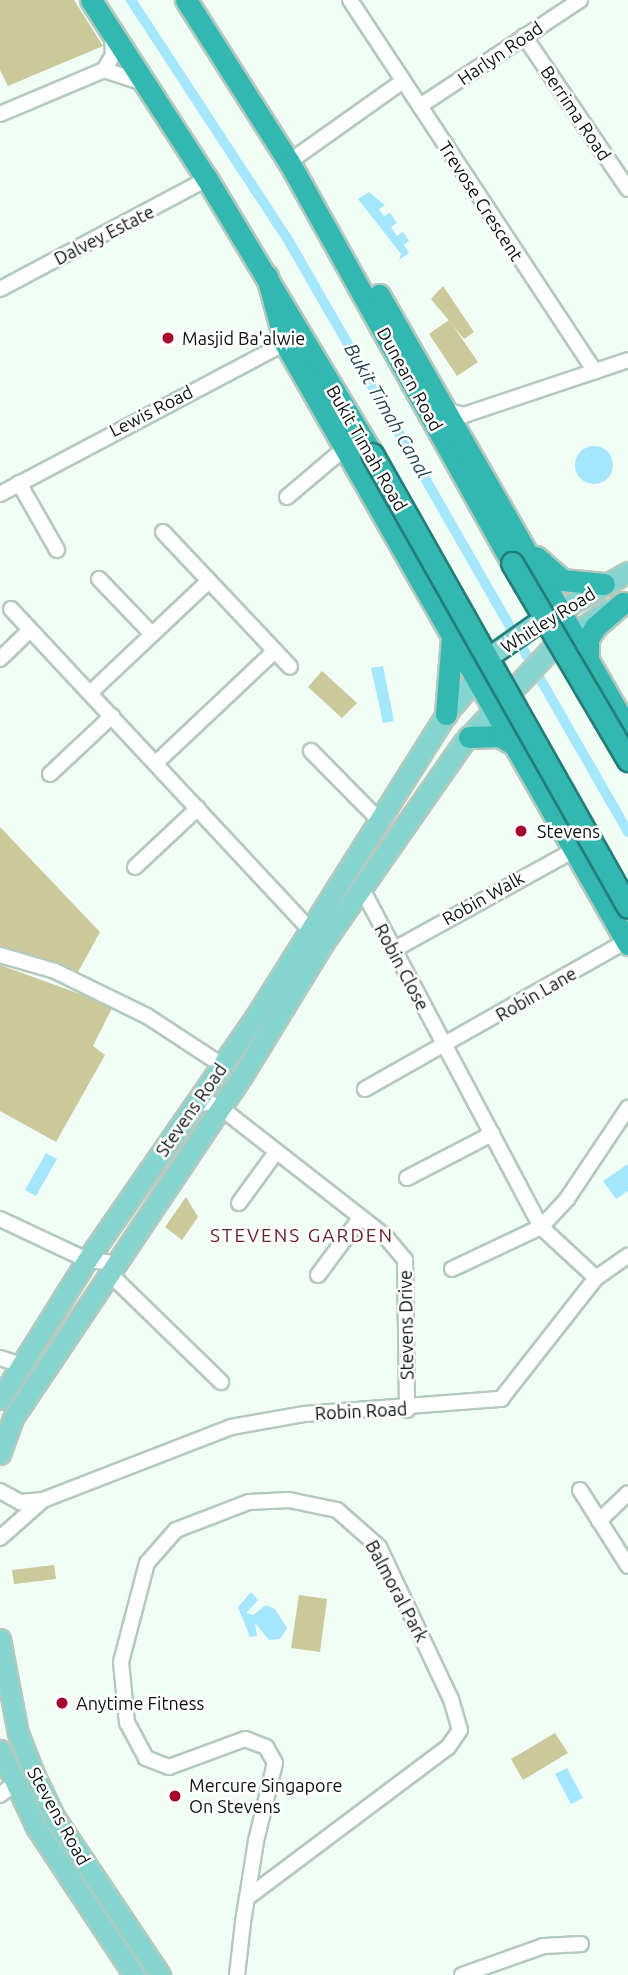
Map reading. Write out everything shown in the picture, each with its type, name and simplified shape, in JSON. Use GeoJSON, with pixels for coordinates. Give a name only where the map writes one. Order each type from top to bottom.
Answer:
{"type":"FeatureCollection","features":[{"type":"Feature","properties":{"kind":"highway","name":"Bukit Timah Road"},"geometry":{"type":"LineString","coordinates":[[91,0],[148,85],[267,276],[372,454],[628,907]]}},
{"type":"Feature","properties":{"kind":"highway","name":"Dunearn Road"},"geometry":{"type":"LineString","coordinates":[[186,0],[289,162],[334,240],[449,418],[628,760]]}},
{"type":"Feature","properties":{"kind":"highway"},"geometry":{"type":"LineString","coordinates":[[267,276],[285,343],[627,943]]}},
{"type":"Feature","properties":{"kind":"highway"},"geometry":{"type":"LineString","coordinates":[[449,418],[628,730]]}},
{"type":"Feature","properties":{"kind":"highway"},"geometry":{"type":"LineString","coordinates":[[512,529],[562,580],[604,584]]}},
{"type":"Feature","properties":{"kind":"highway"},"geometry":{"type":"LineString","coordinates":[[588,662],[595,627],[625,602]]}},
{"type":"Feature","properties":{"kind":"highway"},"geometry":{"type":"LineString","coordinates":[[446,714],[452,632]]}},
{"type":"Feature","properties":{"kind":"highway"},"geometry":{"type":"LineString","coordinates":[[469,737],[500,736],[513,744]]}},
{"type":"Feature","properties":{"kind":"main road","name":"Whitley Road"},"geometry":{"type":"LineString","coordinates":[[477,677],[497,651],[534,625],[628,572]]}},
{"type":"Feature","properties":{"kind":"main road","name":"Whitley Road"},"geometry":{"type":"LineString","coordinates":[[494,707],[549,651],[573,631],[625,602]]}},
{"type":"Feature","properties":{"kind":"main road","name":"Stevens Road"},"geometry":{"type":"LineString","coordinates":[[0,1399],[87,1260],[217,1073],[307,926],[446,714],[477,677]]}},
{"type":"Feature","properties":{"kind":"main road","name":"Stevens Road"},"geometry":{"type":"LineString","coordinates":[[0,1454],[13,1418],[242,1076],[361,887],[469,737],[494,707]]}},
{"type":"Feature","properties":{"kind":"main road"},"geometry":{"type":"LineString","coordinates":[[217,1073],[228,1087],[242,1076]]}},
{"type":"Feature","properties":{"kind":"main road","name":"Stevens Road"},"geometry":{"type":"LineString","coordinates":[[0,1639],[18,1732],[34,1774],[55,1818],[160,1975]]}},
{"type":"Feature","properties":{"kind":"main road","name":"Stevens Road"},"geometry":{"type":"LineString","coordinates":[[0,1751],[6,1790],[136,1975]]}},
{"type":"Feature","properties":{"kind":"main road"},"geometry":{"type":"LineString","coordinates":[[136,1975],[143,1950]]}},
{"type":"Feature","properties":{"kind":"street","name":"Harlyn Road"},"geometry":{"type":"LineString","coordinates":[[420,106],[580,0]]}},
{"type":"Feature","properties":{"kind":"street","name":"Trevose Crescent"},"geometry":{"type":"LineString","coordinates":[[352,1],[402,81],[595,371]]}},
{"type":"Feature","properties":{"kind":"street"},"geometry":{"type":"LineString","coordinates":[[1,109],[104,70],[113,55],[111,29]]}},
{"type":"Feature","properties":{"kind":"street","name":"Berrima Road"},"geometry":{"type":"LineString","coordinates":[[524,36],[628,189]]}},
{"type":"Feature","properties":{"kind":"street"},"geometry":{"type":"LineString","coordinates":[[104,70],[148,85]]}},
{"type":"Feature","properties":{"kind":"street"},"geometry":{"type":"LineString","coordinates":[[289,162],[402,81]]}},
{"type":"Feature","properties":{"kind":"street","name":"Dalvey Estate"},"geometry":{"type":"LineString","coordinates":[[0,289],[207,179]]}},
{"type":"Feature","properties":{"kind":"street","name":"Lewis Road"},"geometry":{"type":"LineString","coordinates":[[0,494],[285,343]]}},
{"type":"Feature","properties":{"kind":"street"},"geometry":{"type":"LineString","coordinates":[[449,418],[628,360]]}},
{"type":"Feature","properties":{"kind":"street","name":"Bukit Timah Road"},"geometry":{"type":"LineString","coordinates":[[287,497],[345,448]]}},
{"type":"Feature","properties":{"kind":"street"},"geometry":{"type":"LineString","coordinates":[[19,483],[58,550]]}},
{"type":"Feature","properties":{"kind":"street"},"geometry":{"type":"LineString","coordinates":[[163,532],[290,667]]}},
{"type":"Feature","properties":{"kind":"street"},"geometry":{"type":"LineString","coordinates":[[99,579],[152,634]]}},
{"type":"Feature","properties":{"kind":"street"},"geometry":{"type":"LineString","coordinates":[[90,693],[209,581]]}},
{"type":"Feature","properties":{"kind":"street"},"geometry":{"type":"LineString","coordinates":[[11,609],[307,926]]}},
{"type":"Feature","properties":{"kind":"street"},"geometry":{"type":"LineString","coordinates":[[0,659],[30,630]]}},
{"type":"Feature","properties":{"kind":"street"},"geometry":{"type":"LineString","coordinates":[[156,763],[275,651]]}},
{"type":"Feature","properties":{"kind":"street"},"geometry":{"type":"LineString","coordinates":[[50,774],[112,716]]}},
{"type":"Feature","properties":{"kind":"street"},"geometry":{"type":"LineString","coordinates":[[311,751],[379,819]]}},
{"type":"Feature","properties":{"kind":"street"},"geometry":{"type":"LineString","coordinates":[[135,867],[198,808]]}},
{"type":"Feature","properties":{"kind":"street","name":"Robin Walk"},"geometry":{"type":"LineString","coordinates":[[395,949],[574,850]]}},
{"type":"Feature","properties":{"kind":"street","name":"Robin Close"},"geometry":{"type":"LineString","coordinates":[[361,887],[541,1227],[596,1278]]}},
{"type":"Feature","properties":{"kind":"street","name":"Robin Lane"},"geometry":{"type":"LineString","coordinates":[[445,1046],[627,943]]}},
{"type":"Feature","properties":{"kind":"street"},"geometry":{"type":"LineString","coordinates":[[0,955],[55,971],[147,1016],[217,1073]]}},
{"type":"Feature","properties":{"kind":"street"},"geometry":{"type":"LineString","coordinates":[[365,1089],[445,1046]]}},
{"type":"Feature","properties":{"kind":"street"},"geometry":{"type":"LineString","coordinates":[[195,1106],[208,1102],[220,1108]]}},
{"type":"Feature","properties":{"kind":"street","name":"Stevens Drive"},"geometry":{"type":"LineString","coordinates":[[220,1108],[361,1217],[406,1264],[407,1410]]}},
{"type":"Feature","properties":{"kind":"street"},"geometry":{"type":"LineString","coordinates":[[453,1269],[541,1227],[568,1199],[628,1108]]}},
{"type":"Feature","properties":{"kind":"street"},"geometry":{"type":"LineString","coordinates":[[407,1178],[492,1134]]}},
{"type":"Feature","properties":{"kind":"street"},"geometry":{"type":"LineString","coordinates":[[239,1203],[276,1152]]}},
{"type":"Feature","properties":{"kind":"street"},"geometry":{"type":"LineString","coordinates":[[318,1275],[361,1217]]}},
{"type":"Feature","properties":{"kind":"street"},"geometry":{"type":"LineString","coordinates":[[0,1219],[87,1260],[113,1269],[221,1382]]}},
{"type":"Feature","properties":{"kind":"street","name":"Robin Road"},"geometry":{"type":"LineString","coordinates":[[0,1491],[20,1502],[43,1500],[231,1427],[304,1414],[407,1410],[501,1399],[596,1278],[628,1256]]}},
{"type":"Feature","properties":{"kind":"street"},"geometry":{"type":"LineString","coordinates":[[0,1358],[21,1365]]}},
{"type":"Feature","properties":{"kind":"street"},"geometry":{"type":"LineString","coordinates":[[580,1490],[628,1566]]}},
{"type":"Feature","properties":{"kind":"street"},"geometry":{"type":"LineString","coordinates":[[599,1521],[628,1493]]}},
{"type":"Feature","properties":{"kind":"street","name":"Robin Road"},"geometry":{"type":"LineString","coordinates":[[0,1538],[43,1500]]}},
{"type":"Feature","properties":{"kind":"street","name":"Balmoral Park"},"geometry":{"type":"LineString","coordinates":[[237,1975],[247,1898],[273,1777],[271,1754],[256,1741],[235,1739],[180,1765],[158,1765],[142,1752],[127,1723],[121,1662],[148,1563],[176,1530],[249,1502],[289,1500],[337,1510],[379,1547],[452,1699],[460,1730],[448,1747],[247,1898]]}},
{"type":"Feature","properties":{"kind":"street"},"geometry":{"type":"LineString","coordinates":[[462,1975],[544,1945],[582,1944]]}},
{"type":"Feature","properties":{"kind":"shaded area"},"geometry":{"type":"Polygon","coordinates":[[[0,0],[74,0],[103,46],[8,86],[0,70],[0,0]]]}},
{"type":"Feature","properties":{"kind":"shaded area"},"geometry":{"type":"Polygon","coordinates":[[[443,286],[474,332],[464,339],[431,299],[443,286]]]}},
{"type":"Feature","properties":{"kind":"shaded area"},"geometry":{"type":"Polygon","coordinates":[[[449,320],[478,362],[457,376],[429,334],[449,320]]]}},
{"type":"Feature","properties":{"kind":"shaded area"},"geometry":{"type":"Polygon","coordinates":[[[322,671],[357,703],[342,718],[308,687],[322,671]]]}},
{"type":"Feature","properties":{"kind":"shaded area"},"geometry":{"type":"Polygon","coordinates":[[[0,827],[100,932],[78,972],[0,951],[0,827]]]}},
{"type":"Feature","properties":{"kind":"shaded area"},"geometry":{"type":"Polygon","coordinates":[[[0,965],[113,1006],[93,1046],[105,1055],[56,1142],[0,1111],[0,965]]]}},
{"type":"Feature","properties":{"kind":"shaded area"},"geometry":{"type":"Polygon","coordinates":[[[186,1197],[198,1217],[182,1240],[165,1227],[186,1197]]]}},
{"type":"Feature","properties":{"kind":"shaded area"},"geometry":{"type":"Polygon","coordinates":[[[54,1565],[56,1579],[14,1584],[12,1570],[54,1565]]]}},
{"type":"Feature","properties":{"kind":"shaded area"},"geometry":{"type":"Polygon","coordinates":[[[299,1595],[327,1599],[320,1652],[291,1648],[299,1595]]]}},
{"type":"Feature","properties":{"kind":"shaded area"},"geometry":{"type":"Polygon","coordinates":[[[555,1733],[568,1753],[523,1780],[511,1759],[555,1733]]]}},
{"type":"Feature","properties":{"kind":"water"},"geometry":{"type":"Polygon","coordinates":[[[369,192],[385,205],[379,209],[384,216],[390,213],[397,223],[391,227],[397,236],[403,232],[409,241],[404,245],[409,253],[399,260],[401,254],[358,199],[369,192]]]}},
{"type":"Feature","properties":{"kind":"water"},"geometry":{"type":"Polygon","coordinates":[[[594,446],[607,452],[613,465],[607,478],[594,484],[581,478],[575,465],[581,452],[594,446]]]}},
{"type":"Feature","properties":{"kind":"water"},"geometry":{"type":"Polygon","coordinates":[[[383,666],[394,721],[383,723],[371,668],[383,666]]]}},
{"type":"Feature","properties":{"kind":"water"},"geometry":{"type":"Polygon","coordinates":[[[46,1153],[57,1159],[36,1196],[25,1190],[46,1153]]]}},
{"type":"Feature","properties":{"kind":"water"},"geometry":{"type":"Polygon","coordinates":[[[628,1164],[628,1191],[616,1199],[603,1181],[628,1164]]]}},
{"type":"Feature","properties":{"kind":"water"},"geometry":{"type":"Polygon","coordinates":[[[251,1592],[258,1600],[246,1613],[253,1615],[266,1605],[275,1609],[287,1628],[280,1639],[269,1640],[255,1623],[257,1636],[250,1637],[238,1607],[251,1592]]]}},
{"type":"Feature","properties":{"kind":"water"},"geometry":{"type":"Polygon","coordinates":[[[567,1768],[583,1798],[571,1804],[555,1774],[567,1768]]]}},
{"type":"Feature","properties":{"kind":"waterway","name":"Bukit Timah Canal"},"geometry":{"type":"LineString","coordinates":[[131,0],[287,238],[628,832]]}},
{"type":"Feature","properties":{"kind":"place","name":"Masjid Ba'alwie"},"geometry":{"type":"Point","coordinates":[168,338]}},
{"type":"Feature","properties":{"kind":"place","name":"Stevens"},"geometry":{"type":"Point","coordinates":[521,831]}},
{"type":"Feature","properties":{"kind":"place","name":"Anytime Fitness"},"geometry":{"type":"Point","coordinates":[62,1703]}},
{"type":"Feature","properties":{"kind":"place","name":"Mercure Singapore On Stevens"},"geometry":{"type":"Point","coordinates":[175,1796]}},
{"type":"Feature","properties":{"kind":"district","name":"STEVENS GARDEN"},"geometry":{"type":"Point","coordinates":[302,1236]}}]}
